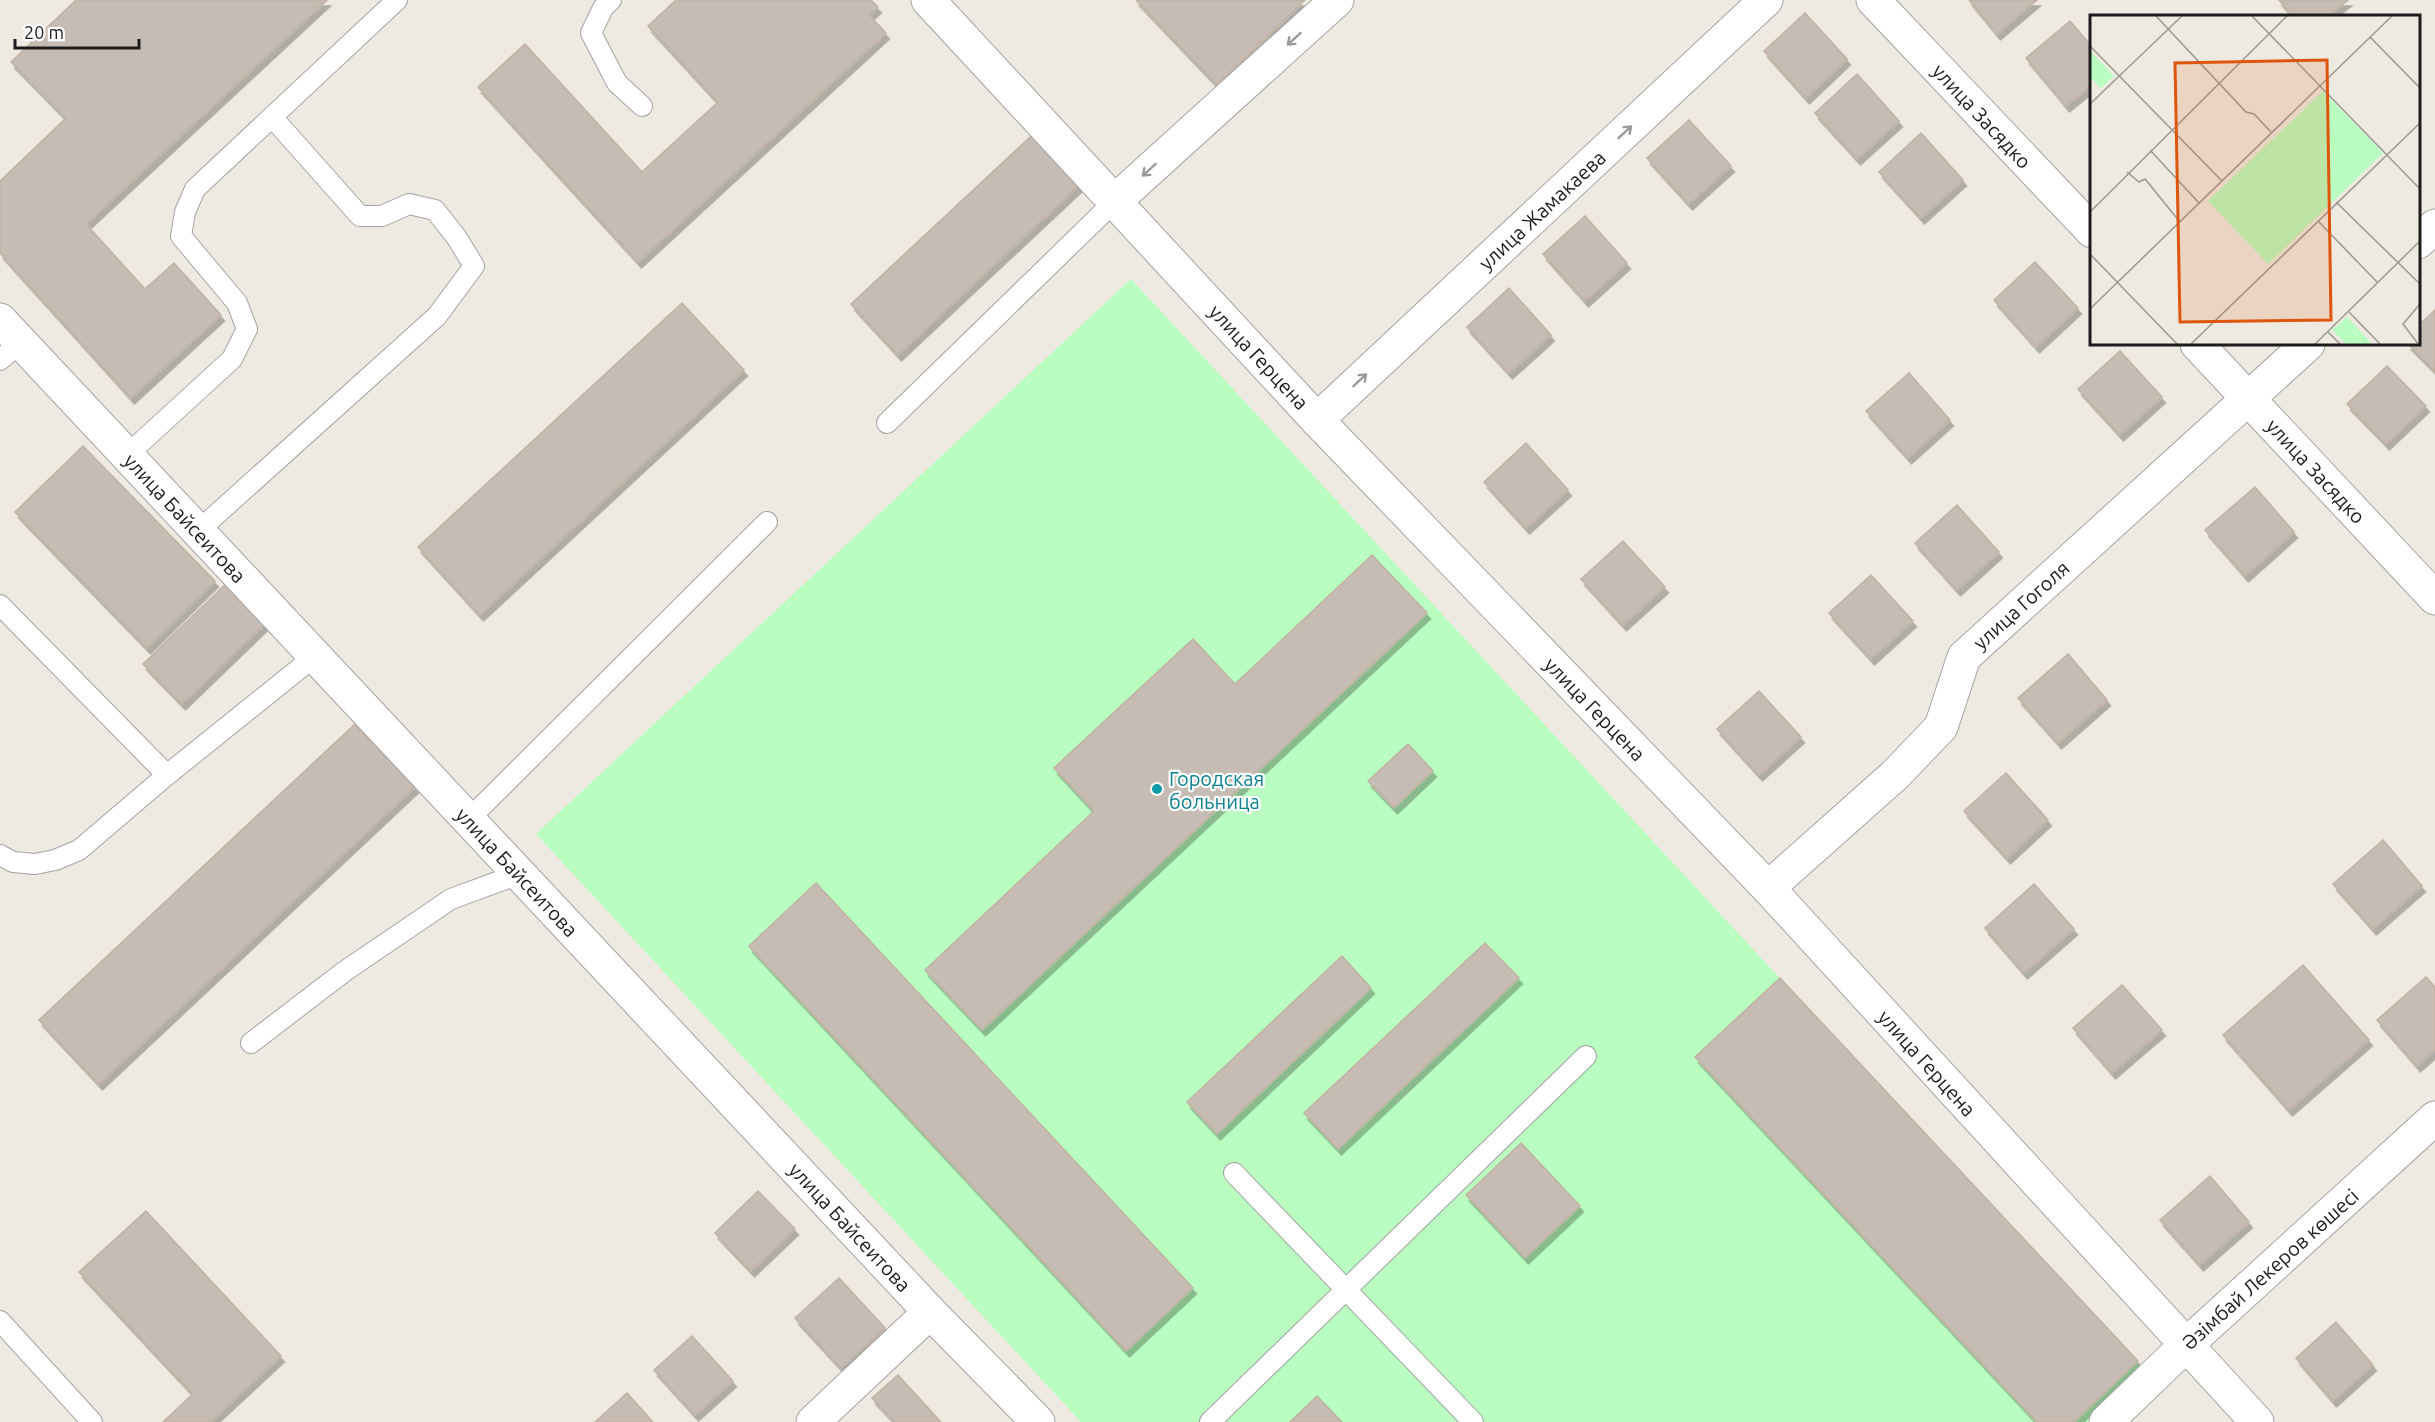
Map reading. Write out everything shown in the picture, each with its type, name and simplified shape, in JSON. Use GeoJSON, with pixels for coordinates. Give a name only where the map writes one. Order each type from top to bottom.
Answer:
{"type":"FeatureCollection","features":[{"type":"Feature","properties":{"kind":"street"},"geometry":{"type":"LineString","coordinates":[[1115,201],[1337,0]]}},
{"type":"Feature","properties":{"kind":"street","name":"улица Жамакаева"},"geometry":{"type":"LineString","coordinates":[[1317,420],[1766,0]]}},
{"type":"Feature","properties":{"kind":"street","name":"улица Засядко"},"geometry":{"type":"LineString","coordinates":[[1873,0],[2090,230]]}},
{"type":"Feature","properties":{"kind":"street","name":"улица Герцена"},"geometry":{"type":"LineString","coordinates":[[943,5],[1115,201],[1317,420],[1768,888],[2257,1422]]}},
{"type":"Feature","properties":{"kind":"street"},"geometry":{"type":"LineString","coordinates":[[2420,240],[2435,226]]}},
{"type":"Feature","properties":{"kind":"street","name":"улица Байсеитова"},"geometry":{"type":"LineString","coordinates":[[7,341],[127,455],[930,1312],[1038,1422]]}},
{"type":"Feature","properties":{"kind":"street","name":"улица Засядко"},"geometry":{"type":"LineString","coordinates":[[2199,345],[2435,598]]}},
{"type":"Feature","properties":{"kind":"street","name":"улица Гоголя"},"geometry":{"type":"LineString","coordinates":[[1768,888],[1895,775],[1941,727],[1964,657],[2307,345]]}},
{"type":"Feature","properties":{"kind":"street","name":"Әзімбай Лекеров көшесі"},"geometry":{"type":"LineString","coordinates":[[2106,1422],[2185,1346],[2435,1118]]}},
{"type":"Feature","properties":{"kind":"street"},"geometry":{"type":"LineString","coordinates":[[813,1422],[930,1312]]}},
{"type":"Feature","properties":{"kind":"lane"},"geometry":{"type":"LineString","coordinates":[[127,455],[232,359],[247,329],[237,303],[182,236],[185,212],[195,189],[397,0]]}},
{"type":"Feature","properties":{"kind":"lane"},"geometry":{"type":"LineString","coordinates":[[611,0],[603,8],[591,33],[617,83],[642,106]]}},
{"type":"Feature","properties":{"kind":"lane"},"geometry":{"type":"LineString","coordinates":[[198,531],[437,316],[474,266],[457,237],[435,210],[409,204],[382,216],[360,216],[272,117]]}},
{"type":"Feature","properties":{"kind":"lane"},"geometry":{"type":"LineString","coordinates":[[887,423],[1115,201]]}},
{"type":"Feature","properties":{"kind":"lane"},"geometry":{"type":"LineString","coordinates":[[468,820],[767,522]]}},
{"type":"Feature","properties":{"kind":"lane"},"geometry":{"type":"LineString","coordinates":[[0,605],[166,776]]}},
{"type":"Feature","properties":{"kind":"lane"},"geometry":{"type":"LineString","coordinates":[[0,855],[13,862],[35,864],[55,860],[79,850],[166,776],[315,656]]}},
{"type":"Feature","properties":{"kind":"lane"},"geometry":{"type":"LineString","coordinates":[[251,1043],[345,971],[451,898],[519,874]]}},
{"type":"Feature","properties":{"kind":"lane"},"geometry":{"type":"LineString","coordinates":[[1210,1422],[1586,1056]]}},
{"type":"Feature","properties":{"kind":"lane"},"geometry":{"type":"LineString","coordinates":[[1234,1173],[1473,1422]]}},
{"type":"Feature","properties":{"kind":"lane"},"geometry":{"type":"LineString","coordinates":[[0,1321],[92,1422]]}},
{"type":"Feature","properties":{"kind":"green space"},"geometry":{"type":"Polygon","coordinates":[[[1131,279],[2152,1379],[2106,1422],[1081,1422],[536,834],[1131,279]]]}},
{"type":"Feature","properties":{"kind":"building"},"geometry":{"type":"Polygon","coordinates":[[[76,0],[327,0],[86,224],[145,289],[174,263],[221,315],[131,398],[0,253],[0,181],[66,118],[11,62],[76,0]]]}},
{"type":"Feature","properties":{"kind":"building"},"geometry":{"type":"Polygon","coordinates":[[[676,0],[871,0],[878,7],[869,15],[886,33],[638,262],[478,87],[525,44],[642,172],[718,102],[648,26],[676,0]]]}},
{"type":"Feature","properties":{"kind":"building"},"geometry":{"type":"Polygon","coordinates":[[[1136,0],[1305,0],[1217,85],[1136,0]]]}},
{"type":"Feature","properties":{"kind":"building"},"geometry":{"type":"Polygon","coordinates":[[[1969,0],[2037,0],[1997,34],[1969,0]]]}},
{"type":"Feature","properties":{"kind":"building"},"geometry":{"type":"Polygon","coordinates":[[[2279,0],[2348,0],[2329,15],[2291,15],[2279,0]]]}},
{"type":"Feature","properties":{"kind":"building"},"geometry":{"type":"Polygon","coordinates":[[[1805,13],[1847,59],[1806,98],[1764,51],[1805,13]]]}},
{"type":"Feature","properties":{"kind":"building"},"geometry":{"type":"Polygon","coordinates":[[[2070,21],[2090,45],[2090,87],[2066,106],[2026,58],[2070,21]]]}},
{"type":"Feature","properties":{"kind":"building"},"geometry":{"type":"Polygon","coordinates":[[[1857,74],[1899,121],[1857,159],[1815,113],[1857,74]]]}},
{"type":"Feature","properties":{"kind":"building"},"geometry":{"type":"Polygon","coordinates":[[[1689,120],[1731,166],[1689,204],[1647,158],[1689,120]]]}},
{"type":"Feature","properties":{"kind":"building"},"geometry":{"type":"Polygon","coordinates":[[[1042,126],[1089,176],[898,355],[851,304],[1042,126]]]}},
{"type":"Feature","properties":{"kind":"building"},"geometry":{"type":"Polygon","coordinates":[[[1921,133],[1963,180],[1921,218],[1879,172],[1921,133]]]}},
{"type":"Feature","properties":{"kind":"building"},"geometry":{"type":"Polygon","coordinates":[[[1585,216],[1627,263],[1585,301],[1543,254],[1585,216]]]}},
{"type":"Feature","properties":{"kind":"building"},"geometry":{"type":"Polygon","coordinates":[[[2035,262],[2078,308],[2036,347],[1994,300],[2035,262]]]}},
{"type":"Feature","properties":{"kind":"building"},"geometry":{"type":"Polygon","coordinates":[[[1509,288],[1551,335],[1509,373],[1467,327],[1509,288]]]}},
{"type":"Feature","properties":{"kind":"building"},"geometry":{"type":"Polygon","coordinates":[[[682,303],[744,370],[480,615],[418,547],[682,303]]]}},
{"type":"Feature","properties":{"kind":"building"},"geometry":{"type":"Polygon","coordinates":[[[2435,310],[2435,371],[2409,345],[2420,345],[2420,324],[2435,310]]]}},
{"type":"Feature","properties":{"kind":"building"},"geometry":{"type":"Polygon","coordinates":[[[2120,351],[2162,397],[2120,435],[2078,389],[2120,351]]]}},
{"type":"Feature","properties":{"kind":"building"},"geometry":{"type":"Polygon","coordinates":[[[2387,366],[2426,406],[2386,444],[2347,404],[2387,366]]]}},
{"type":"Feature","properties":{"kind":"building"},"geometry":{"type":"Polygon","coordinates":[[[1909,373],[1950,420],[1908,458],[1866,411],[1909,373]]]}},
{"type":"Feature","properties":{"kind":"building"},"geometry":{"type":"Polygon","coordinates":[[[1526,443],[1568,490],[1526,528],[1484,482],[1526,443]]]}},
{"type":"Feature","properties":{"kind":"building"},"geometry":{"type":"Polygon","coordinates":[[[83,446],[215,581],[147,648],[15,512],[83,446]]]}},
{"type":"Feature","properties":{"kind":"building"},"geometry":{"type":"Polygon","coordinates":[[[2255,487],[2294,532],[2245,576],[2205,530],[2255,487]]]}},
{"type":"Feature","properties":{"kind":"building"},"geometry":{"type":"Polygon","coordinates":[[[1957,505],[1999,552],[1957,590],[1915,543],[1957,505]]]}},
{"type":"Feature","properties":{"kind":"building"},"geometry":{"type":"Polygon","coordinates":[[[1623,541],[1665,587],[1623,625],[1581,579],[1623,541]]]}},
{"type":"Feature","properties":{"kind":"building","name":"Городская больница"},"geometry":{"type":"Polygon","coordinates":[[[1372,555],[1427,613],[982,1030],[925,970],[1094,811],[1054,768],[1193,639],[1235,684],[1372,555]]]}},
{"type":"Feature","properties":{"kind":"building"},"geometry":{"type":"Polygon","coordinates":[[[1871,575],[1913,621],[1871,659],[1829,613],[1871,575]]]}},
{"type":"Feature","properties":{"kind":"building"},"geometry":{"type":"Polygon","coordinates":[[[233,577],[272,617],[182,704],[143,664],[233,577]]]}},
{"type":"Feature","properties":{"kind":"building"},"geometry":{"type":"Polygon","coordinates":[[[2068,654],[2107,700],[2058,743],[2018,698],[2068,654]]]}},
{"type":"Feature","properties":{"kind":"building"},"geometry":{"type":"Polygon","coordinates":[[[1759,691],[1801,737],[1759,775],[1717,729],[1759,691]]]}},
{"type":"Feature","properties":{"kind":"building"},"geometry":{"type":"Polygon","coordinates":[[[355,724],[415,787],[99,1084],[39,1020],[355,724]]]}},
{"type":"Feature","properties":{"kind":"building"},"geometry":{"type":"Polygon","coordinates":[[[1408,744],[1433,771],[1394,808],[1368,781],[1408,744]]]}},
{"type":"Feature","properties":{"kind":"building"},"geometry":{"type":"Polygon","coordinates":[[[2006,773],[2048,820],[2007,858],[1964,811],[2006,773]]]}},
{"type":"Feature","properties":{"kind":"building"},"geometry":{"type":"Polygon","coordinates":[[[2383,840],[2422,886],[2373,929],[2333,884],[2383,840]]]}},
{"type":"Feature","properties":{"kind":"building"},"geometry":{"type":"Polygon","coordinates":[[[816,883],[1193,1288],[1126,1351],[749,946],[816,883]]]}},
{"type":"Feature","properties":{"kind":"building"},"geometry":{"type":"Polygon","coordinates":[[[2034,884],[2074,929],[2024,973],[1985,928],[2034,884]]]}},
{"type":"Feature","properties":{"kind":"building"},"geometry":{"type":"Polygon","coordinates":[[[1485,943],[1519,978],[1338,1149],[1304,1113],[1485,943]]]}},
{"type":"Feature","properties":{"kind":"building"},"geometry":{"type":"Polygon","coordinates":[[[1342,956],[1371,988],[1217,1134],[1187,1102],[1342,956]]]}},
{"type":"Feature","properties":{"kind":"building"},"geometry":{"type":"Polygon","coordinates":[[[2303,965],[2369,1040],[2289,1110],[2223,1035],[2303,965]]]}},
{"type":"Feature","properties":{"kind":"building"},"geometry":{"type":"Polygon","coordinates":[[[2426,977],[2435,987],[2435,1050],[2417,1066],[2377,1020],[2426,977]]]}},
{"type":"Feature","properties":{"kind":"building"},"geometry":{"type":"Polygon","coordinates":[[[1780,978],[2138,1361],[2074,1422],[2037,1422],[1695,1057],[1780,978]]]}},
{"type":"Feature","properties":{"kind":"building"},"geometry":{"type":"Polygon","coordinates":[[[2122,985],[2162,1030],[2112,1073],[2073,1028],[2122,985]]]}},
{"type":"Feature","properties":{"kind":"building"},"geometry":{"type":"Polygon","coordinates":[[[1521,1143],[1580,1206],[1525,1258],[1466,1195],[1521,1143]]]}},
{"type":"Feature","properties":{"kind":"building"},"geometry":{"type":"Polygon","coordinates":[[[2210,1176],[2249,1222],[2200,1265],[2160,1220],[2210,1176]]]}},
{"type":"Feature","properties":{"kind":"building"},"geometry":{"type":"Polygon","coordinates":[[[758,1191],[795,1229],[751,1271],[715,1233],[758,1191]]]}},
{"type":"Feature","properties":{"kind":"building"},"geometry":{"type":"Polygon","coordinates":[[[146,1211],[281,1356],[210,1422],[163,1422],[193,1394],[79,1272],[146,1211]]]}},
{"type":"Feature","properties":{"kind":"building"},"geometry":{"type":"Polygon","coordinates":[[[839,1278],[885,1328],[841,1368],[795,1318],[839,1278]]]}},
{"type":"Feature","properties":{"kind":"building"},"geometry":{"type":"Polygon","coordinates":[[[2336,1322],[2373,1365],[2333,1401],[2296,1358],[2336,1322]]]}},
{"type":"Feature","properties":{"kind":"building"},"geometry":{"type":"Polygon","coordinates":[[[692,1336],[733,1381],[695,1415],[654,1370],[692,1336]]]}},
{"type":"Feature","properties":{"kind":"building"},"geometry":{"type":"Polygon","coordinates":[[[898,1375],[941,1422],[895,1422],[872,1398],[898,1375]]]}},
{"type":"Feature","properties":{"kind":"building"},"geometry":{"type":"Polygon","coordinates":[[[627,1393],[653,1422],[595,1422],[627,1393]]]}},
{"type":"Feature","properties":{"kind":"building"},"geometry":{"type":"Polygon","coordinates":[[[1317,1396],[1342,1422],[1290,1422],[1317,1396]]]}},
{"type":"Feature","properties":{"kind":"place","name":"Городская больница"},"geometry":{"type":"Point","coordinates":[1157,789]}}]}
